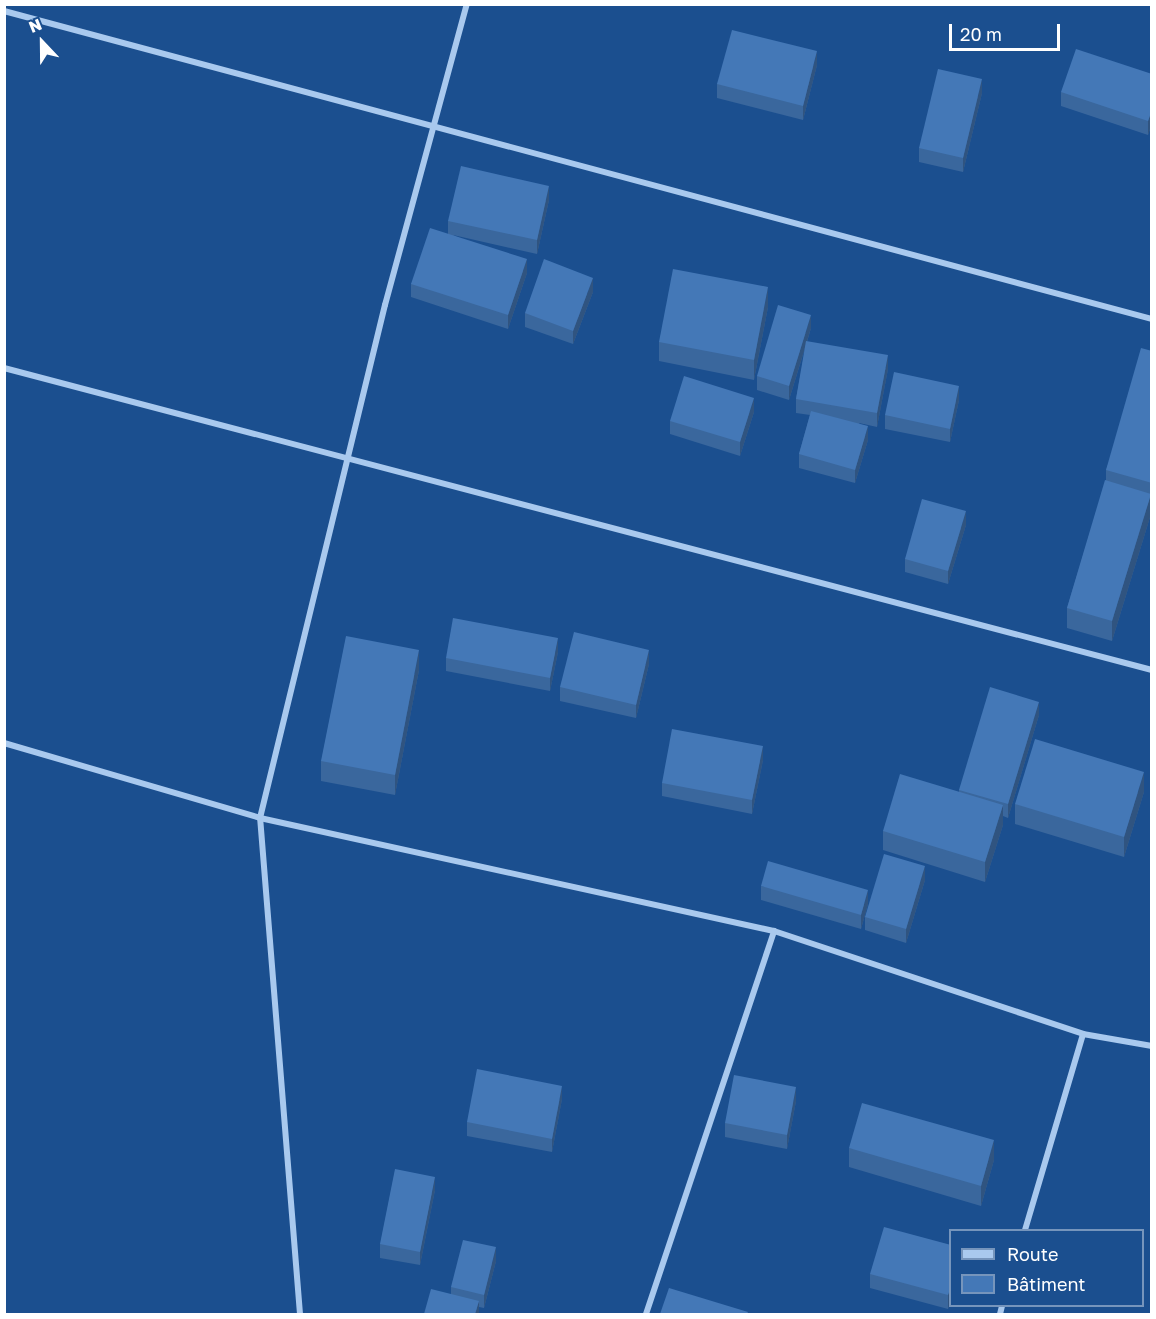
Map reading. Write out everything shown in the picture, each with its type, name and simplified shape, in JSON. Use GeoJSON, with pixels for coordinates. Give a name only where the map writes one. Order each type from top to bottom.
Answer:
{"type":"FeatureCollection","features":[{"type":"Feature","properties":{"kind":"street"},"geometry":{"type":"LineString","coordinates":[[300,1314],[260,818],[432,127],[467,4]]}},
{"type":"Feature","properties":{"kind":"street"},"geometry":{"type":"LineString","coordinates":[[4,11],[1152,319]]}},
{"type":"Feature","properties":{"kind":"street"},"geometry":{"type":"LineString","coordinates":[[4,368],[350,463],[1152,670]]}},
{"type":"Feature","properties":{"kind":"street"},"geometry":{"type":"LineString","coordinates":[[4,743],[260,818],[774,931],[1083,1034],[1152,1046]]}},
{"type":"Feature","properties":{"kind":"street"},"geometry":{"type":"LineString","coordinates":[[646,1314],[774,931]]}},
{"type":"Feature","properties":{"kind":"street"},"geometry":{"type":"LineString","coordinates":[[1025,1229],[1083,1034]]}},
{"type":"Feature","properties":{"kind":"building"},"geometry":{"type":"Polygon","coordinates":[[[732,30],[817,51],[803,106],[717,84],[732,30]]]}},
{"type":"Feature","properties":{"kind":"building"},"geometry":{"type":"Polygon","coordinates":[[[1076,49],[1152,74],[1152,110],[1148,121],[1061,92],[1076,49]]]}},
{"type":"Feature","properties":{"kind":"building"},"geometry":{"type":"Polygon","coordinates":[[[938,69],[982,79],[963,158],[919,148],[938,69]]]}},
{"type":"Feature","properties":{"kind":"building"},"geometry":{"type":"Polygon","coordinates":[[[461,166],[549,186],[537,240],[448,221],[461,166]]]}},
{"type":"Feature","properties":{"kind":"building"},"geometry":{"type":"Polygon","coordinates":[[[430,228],[527,259],[508,315],[411,284],[430,228]]]}},
{"type":"Feature","properties":{"kind":"building"},"geometry":{"type":"Polygon","coordinates":[[[544,259],[593,278],[573,331],[525,313],[544,259]]]}},
{"type":"Feature","properties":{"kind":"building"},"geometry":{"type":"Polygon","coordinates":[[[673,269],[768,287],[754,360],[659,342],[673,269]]]}},
{"type":"Feature","properties":{"kind":"building"},"geometry":{"type":"Polygon","coordinates":[[[778,305],[811,315],[789,386],[757,376],[778,305]]]}},
{"type":"Feature","properties":{"kind":"building"},"geometry":{"type":"Polygon","coordinates":[[[806,341],[888,355],[877,413],[796,399],[806,341]]]}},
{"type":"Feature","properties":{"kind":"building"},"geometry":{"type":"Polygon","coordinates":[[[1141,348],[1152,351],[1152,483],[1106,470],[1141,348]]]}},
{"type":"Feature","properties":{"kind":"building"},"geometry":{"type":"Polygon","coordinates":[[[894,372],[959,386],[950,429],[885,415],[894,372]]]}},
{"type":"Feature","properties":{"kind":"building"},"geometry":{"type":"Polygon","coordinates":[[[684,376],[754,398],[740,442],[670,421],[684,376]]]}},
{"type":"Feature","properties":{"kind":"building"},"geometry":{"type":"Polygon","coordinates":[[[811,411],[868,426],[855,470],[799,454],[811,411]]]}},
{"type":"Feature","properties":{"kind":"building"},"geometry":{"type":"Polygon","coordinates":[[[1105,480],[1151,494],[1112,621],[1067,608],[1105,480]]]}},
{"type":"Feature","properties":{"kind":"building"},"geometry":{"type":"Polygon","coordinates":[[[922,499],[966,511],[948,571],[905,559],[922,499]]]}},
{"type":"Feature","properties":{"kind":"building"},"geometry":{"type":"Polygon","coordinates":[[[453,618],[558,638],[550,678],[446,658],[453,618]]]}},
{"type":"Feature","properties":{"kind":"building"},"geometry":{"type":"Polygon","coordinates":[[[574,632],[649,650],[636,705],[560,687],[574,632]]]}},
{"type":"Feature","properties":{"kind":"building"},"geometry":{"type":"Polygon","coordinates":[[[346,636],[419,650],[395,775],[321,761],[346,636]]]}},
{"type":"Feature","properties":{"kind":"building"},"geometry":{"type":"Polygon","coordinates":[[[990,687],[1039,702],[1008,804],[959,790],[990,687]]]}},
{"type":"Feature","properties":{"kind":"building"},"geometry":{"type":"Polygon","coordinates":[[[672,729],[763,746],[752,800],[662,783],[672,729]]]}},
{"type":"Feature","properties":{"kind":"building"},"geometry":{"type":"Polygon","coordinates":[[[1035,739],[1144,772],[1124,837],[1015,804],[1035,739]]]}},
{"type":"Feature","properties":{"kind":"building"},"geometry":{"type":"Polygon","coordinates":[[[900,774],[1003,805],[985,862],[883,831],[900,774]]]}},
{"type":"Feature","properties":{"kind":"building"},"geometry":{"type":"Polygon","coordinates":[[[884,854],[925,866],[906,929],[865,917],[884,854]]]}},
{"type":"Feature","properties":{"kind":"building"},"geometry":{"type":"Polygon","coordinates":[[[768,861],[868,890],[861,915],[761,886],[768,861]]]}},
{"type":"Feature","properties":{"kind":"building"},"geometry":{"type":"Polygon","coordinates":[[[477,1069],[562,1086],[552,1139],[467,1122],[477,1069]]]}},
{"type":"Feature","properties":{"kind":"building"},"geometry":{"type":"Polygon","coordinates":[[[734,1075],[796,1087],[787,1135],[725,1123],[734,1075]]]}},
{"type":"Feature","properties":{"kind":"building"},"geometry":{"type":"Polygon","coordinates":[[[862,1103],[994,1140],[981,1186],[849,1148],[862,1103]]]}},
{"type":"Feature","properties":{"kind":"building"},"geometry":{"type":"Polygon","coordinates":[[[395,1169],[435,1177],[420,1252],[380,1244],[395,1169]]]}},
{"type":"Feature","properties":{"kind":"building"},"geometry":{"type":"Polygon","coordinates":[[[884,1227],[949,1244],[948,1295],[870,1274],[884,1227]]]}},
{"type":"Feature","properties":{"kind":"building"},"geometry":{"type":"Polygon","coordinates":[[[463,1240],[496,1247],[484,1295],[451,1287],[463,1240]]]}},
{"type":"Feature","properties":{"kind":"building"},"geometry":{"type":"Polygon","coordinates":[[[669,1288],[748,1312],[747,1314],[660,1314],[669,1288]]]}},
{"type":"Feature","properties":{"kind":"building"},"geometry":{"type":"Polygon","coordinates":[[[431,1289],[479,1301],[475,1314],[424,1314],[431,1289]]]}}]}
